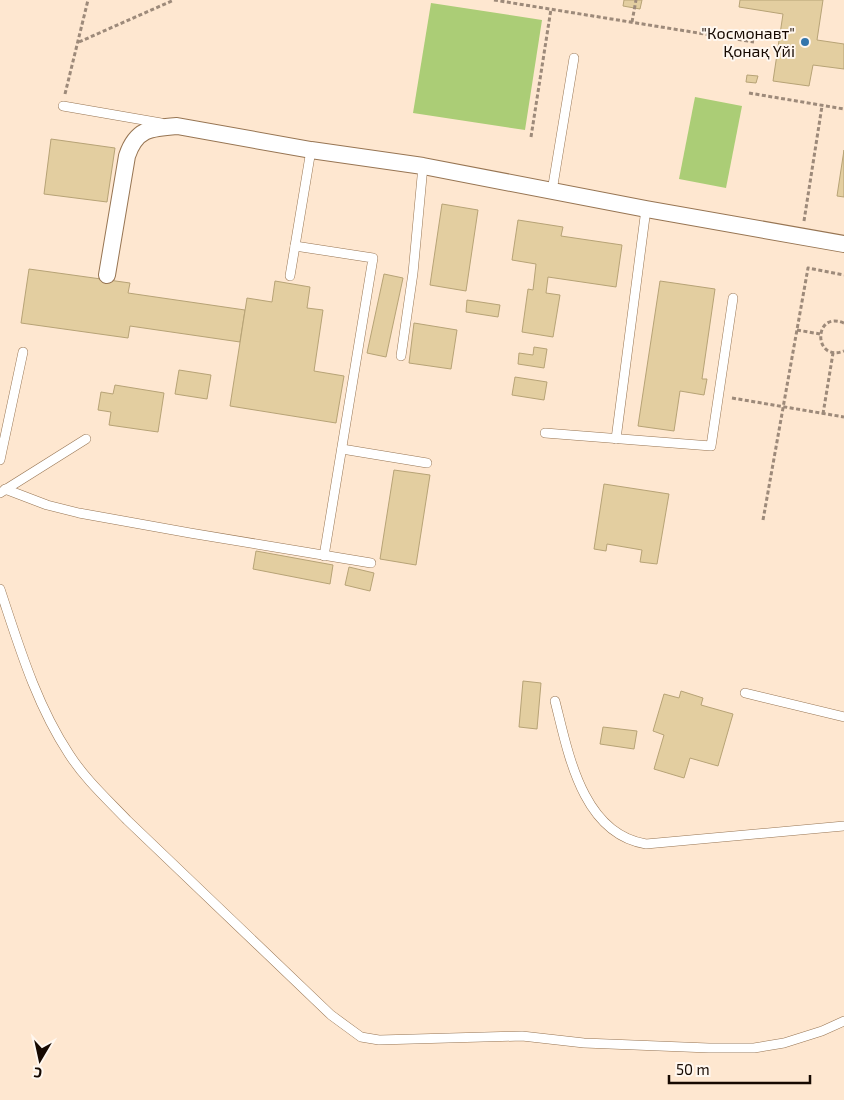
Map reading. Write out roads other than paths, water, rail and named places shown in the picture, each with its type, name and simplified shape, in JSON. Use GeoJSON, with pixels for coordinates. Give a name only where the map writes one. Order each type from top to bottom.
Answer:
{"type":"FeatureCollection","features":[{"type":"Feature","properties":{"kind":"street"},"geometry":{"type":"LineString","coordinates":[[107,275],[130,146],[145,131],[157,127],[176,126],[311,150],[423,166],[646,209],[844,244]]}},
{"type":"Feature","properties":{"kind":"lane"},"geometry":{"type":"LineString","coordinates":[[552,191],[574,58]]}},
{"type":"Feature","properties":{"kind":"lane"},"geometry":{"type":"LineString","coordinates":[[63,106],[176,126]]}},
{"type":"Feature","properties":{"kind":"lane"},"geometry":{"type":"LineString","coordinates":[[290,276],[311,150]]}},
{"type":"Feature","properties":{"kind":"lane"},"geometry":{"type":"LineString","coordinates":[[401,356],[413,273],[423,166]]}},
{"type":"Feature","properties":{"kind":"lane"},"geometry":{"type":"LineString","coordinates":[[616,438],[646,209]]}},
{"type":"Feature","properties":{"kind":"lane"},"geometry":{"type":"LineString","coordinates":[[295,246],[373,258],[324,556]]}},
{"type":"Feature","properties":{"kind":"lane"},"geometry":{"type":"LineString","coordinates":[[545,433],[711,446],[733,298]]}},
{"type":"Feature","properties":{"kind":"lane"},"geometry":{"type":"LineString","coordinates":[[0,460],[23,352]]}},
{"type":"Feature","properties":{"kind":"lane"},"geometry":{"type":"LineString","coordinates":[[2,491],[86,439]]}},
{"type":"Feature","properties":{"kind":"lane"},"geometry":{"type":"LineString","coordinates":[[342,449],[427,464]]}},
{"type":"Feature","properties":{"kind":"lane"},"geometry":{"type":"LineString","coordinates":[[2,491],[79,513],[371,563]]}},
{"type":"Feature","properties":{"kind":"lane"},"geometry":{"type":"LineString","coordinates":[[0,589],[29,675],[46,715],[69,755],[98,790],[127,820],[331,1015],[361,1037],[379,1040],[522,1036],[584,1043],[754,1048],[822,1031],[844,1021]]}},
{"type":"Feature","properties":{"kind":"lane"},"geometry":{"type":"LineString","coordinates":[[745,693],[844,718]]}},
{"type":"Feature","properties":{"kind":"lane"},"geometry":{"type":"LineString","coordinates":[[555,701],[571,764],[583,790],[598,815],[616,832],[628,839],[646,844],[844,826]]}},
{"type":"Feature","properties":{"kind":"place","name":"\"Космонавт\" Қонақ Үйі"},"geometry":{"type":"Point","coordinates":[805,42]}}]}
